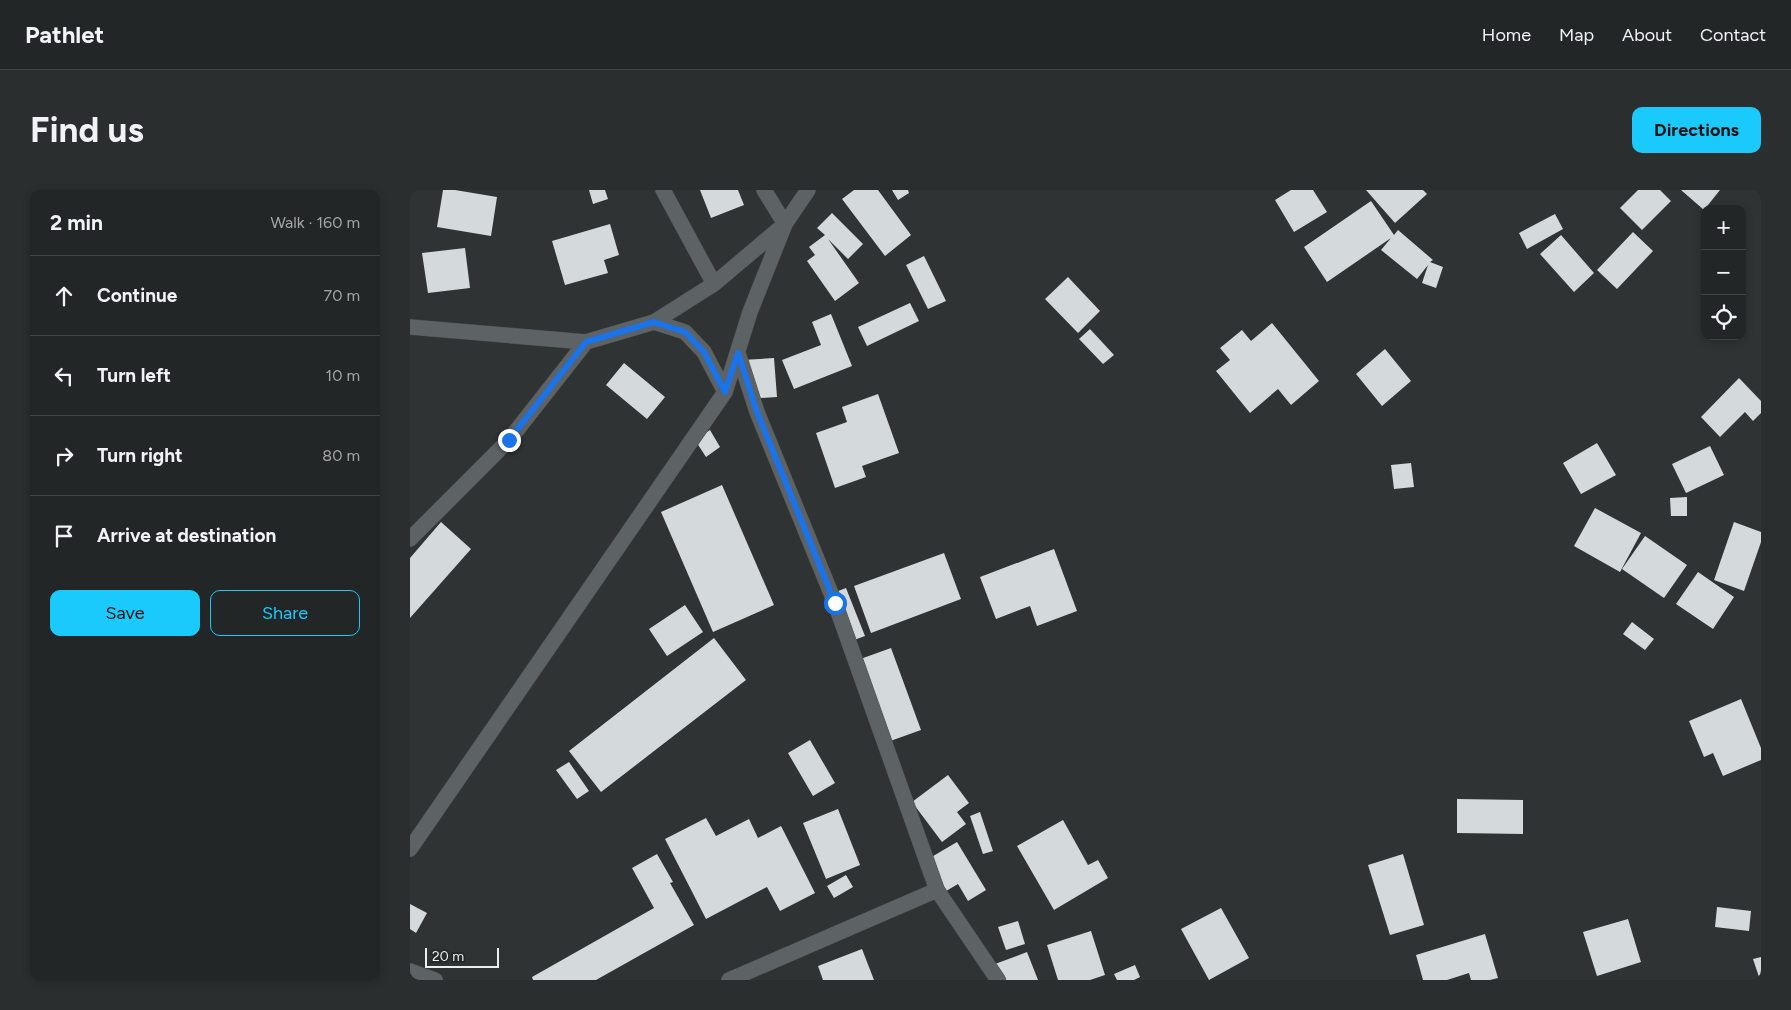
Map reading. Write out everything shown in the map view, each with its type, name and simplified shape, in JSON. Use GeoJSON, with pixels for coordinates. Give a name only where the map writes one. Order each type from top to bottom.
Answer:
{"type":"FeatureCollection","features":[{"type":"Feature","properties":{"kind":"street"},"geometry":{"type":"LineString","coordinates":[[663,190],[714,284]]}},
{"type":"Feature","properties":{"kind":"street"},"geometry":{"type":"LineString","coordinates":[[764,190],[785,224]]}},
{"type":"Feature","properties":{"kind":"street"},"geometry":{"type":"LineString","coordinates":[[410,849],[725,392],[750,312],[785,224],[808,190]]}},
{"type":"Feature","properties":{"kind":"street"},"geometry":{"type":"LineString","coordinates":[[410,327],[586,342],[654,322],[714,284],[785,224]]}},
{"type":"Feature","properties":{"kind":"street"},"geometry":{"type":"LineString","coordinates":[[654,322],[685,332],[704,352],[725,392]]}},
{"type":"Feature","properties":{"kind":"street"},"geometry":{"type":"LineString","coordinates":[[410,539],[509,440],[586,342]]}},
{"type":"Feature","properties":{"kind":"street"},"geometry":{"type":"LineString","coordinates":[[738,353],[757,412],[835,603],[937,890],[998,980]]}},
{"type":"Feature","properties":{"kind":"street"},"geometry":{"type":"LineString","coordinates":[[729,980],[937,890]]}},
{"type":"Feature","properties":{"kind":"street"},"geometry":{"type":"LineString","coordinates":[[410,970],[435,980]]}},
{"type":"Feature","properties":{"kind":"building"},"geometry":{"type":"Polygon","coordinates":[[[443,190],[455,190],[497,197],[491,236],[437,227],[443,190]]]}},
{"type":"Feature","properties":{"kind":"building"},"geometry":{"type":"Polygon","coordinates":[[[589,190],[605,190],[608,199],[593,204],[589,190]]]}},
{"type":"Feature","properties":{"kind":"building"},"geometry":{"type":"Polygon","coordinates":[[[700,190],[738,190],[744,205],[711,218],[700,190]]]}},
{"type":"Feature","properties":{"kind":"building"},"geometry":{"type":"Polygon","coordinates":[[[854,190],[878,190],[911,235],[885,256],[842,199],[854,190]]]}},
{"type":"Feature","properties":{"kind":"building"},"geometry":{"type":"Polygon","coordinates":[[[892,190],[908,190],[909,193],[898,200],[892,190]]]}},
{"type":"Feature","properties":{"kind":"building"},"geometry":{"type":"Polygon","coordinates":[[[1291,190],[1313,190],[1327,212],[1294,232],[1275,200],[1291,190]]]}},
{"type":"Feature","properties":{"kind":"building"},"geometry":{"type":"Polygon","coordinates":[[[1366,190],[1423,190],[1427,194],[1395,223],[1366,190]]]}},
{"type":"Feature","properties":{"kind":"building"},"geometry":{"type":"Polygon","coordinates":[[[1638,190],[1660,190],[1671,201],[1642,230],[1620,208],[1638,190]]]}},
{"type":"Feature","properties":{"kind":"building"},"geometry":{"type":"Polygon","coordinates":[[[1681,190],[1720,190],[1708,205],[1701,205],[1701,207],[1681,190]]]}},
{"type":"Feature","properties":{"kind":"building"},"geometry":{"type":"Polygon","coordinates":[[[1371,201],[1394,235],[1398,230],[1433,260],[1430,262],[1443,267],[1436,288],[1422,283],[1428,265],[1417,279],[1381,250],[1391,238],[1327,282],[1304,247],[1371,201]]]}},
{"type":"Feature","properties":{"kind":"building"},"geometry":{"type":"Polygon","coordinates":[[[832,213],[863,244],[848,259],[828,239],[859,283],[835,301],[807,261],[815,255],[809,247],[825,235],[817,228],[832,213]]]}},
{"type":"Feature","properties":{"kind":"building"},"geometry":{"type":"Polygon","coordinates":[[[1555,214],[1563,229],[1527,249],[1519,233],[1555,214]]]}},
{"type":"Feature","properties":{"kind":"building"},"geometry":{"type":"Polygon","coordinates":[[[610,224],[619,255],[604,260],[608,273],[565,285],[552,241],[610,224]]]}},
{"type":"Feature","properties":{"kind":"building"},"geometry":{"type":"Polygon","coordinates":[[[1633,232],[1653,251],[1617,289],[1597,270],[1633,232]]]}},
{"type":"Feature","properties":{"kind":"building"},"geometry":{"type":"Polygon","coordinates":[[[1561,235],[1594,273],[1574,292],[1540,254],[1561,235]]]}},
{"type":"Feature","properties":{"kind":"building"},"geometry":{"type":"Polygon","coordinates":[[[465,248],[470,288],[428,293],[422,253],[465,248]]]}},
{"type":"Feature","properties":{"kind":"building"},"geometry":{"type":"Polygon","coordinates":[[[924,256],[946,301],[928,309],[906,265],[924,256]]]}},
{"type":"Feature","properties":{"kind":"building"},"geometry":{"type":"Polygon","coordinates":[[[1068,277],[1100,311],[1078,333],[1045,299],[1068,277]]]}},
{"type":"Feature","properties":{"kind":"building"},"geometry":{"type":"Polygon","coordinates":[[[910,303],[919,321],[867,346],[858,327],[910,303]]]}},
{"type":"Feature","properties":{"kind":"building"},"geometry":{"type":"Polygon","coordinates":[[[831,314],[852,366],[794,389],[782,360],[821,345],[812,322],[831,314]]]}},
{"type":"Feature","properties":{"kind":"building"},"geometry":{"type":"Polygon","coordinates":[[[1272,323],[1319,381],[1291,405],[1278,389],[1250,413],[1216,371],[1230,360],[1220,348],[1242,330],[1251,341],[1272,323]]]}},
{"type":"Feature","properties":{"kind":"building"},"geometry":{"type":"Polygon","coordinates":[[[1090,329],[1114,355],[1103,364],[1079,339],[1090,329]]]}},
{"type":"Feature","properties":{"kind":"building"},"geometry":{"type":"Polygon","coordinates":[[[1385,349],[1411,381],[1382,406],[1356,374],[1385,349]]]}},
{"type":"Feature","properties":{"kind":"building"},"geometry":{"type":"Polygon","coordinates":[[[774,358],[777,397],[746,399],[742,360],[774,358]]]}},
{"type":"Feature","properties":{"kind":"building"},"geometry":{"type":"Polygon","coordinates":[[[624,363],[665,397],[647,419],[606,385],[624,363]]]}},
{"type":"Feature","properties":{"kind":"building"},"geometry":{"type":"Polygon","coordinates":[[[1739,378],[1761,401],[1761,413],[1753,421],[1745,412],[1720,437],[1701,417],[1739,378]]]}},
{"type":"Feature","properties":{"kind":"building"},"geometry":{"type":"Polygon","coordinates":[[[878,394],[899,453],[862,466],[866,477],[835,488],[816,433],[847,422],[842,407],[878,394]]]}},
{"type":"Feature","properties":{"kind":"building"},"geometry":{"type":"Polygon","coordinates":[[[710,430],[720,447],[706,457],[695,440],[710,430]]]}},
{"type":"Feature","properties":{"kind":"building"},"geometry":{"type":"Polygon","coordinates":[[[1597,443],[1616,475],[1581,494],[1563,463],[1597,443]]]}},
{"type":"Feature","properties":{"kind":"building"},"geometry":{"type":"Polygon","coordinates":[[[1710,446],[1724,475],[1686,493],[1672,464],[1710,446]]]}},
{"type":"Feature","properties":{"kind":"building"},"geometry":{"type":"Polygon","coordinates":[[[1411,463],[1414,487],[1394,489],[1391,465],[1411,463]]]}},
{"type":"Feature","properties":{"kind":"building"},"geometry":{"type":"Polygon","coordinates":[[[722,485],[774,605],[713,632],[661,512],[722,485]]]}},
{"type":"Feature","properties":{"kind":"building"},"geometry":{"type":"Polygon","coordinates":[[[1687,497],[1687,516],[1671,516],[1670,498],[1687,497]]]}},
{"type":"Feature","properties":{"kind":"building"},"geometry":{"type":"Polygon","coordinates":[[[1595,508],[1641,533],[1620,572],[1574,546],[1595,508]]]}},
{"type":"Feature","properties":{"kind":"building"},"geometry":{"type":"Polygon","coordinates":[[[441,522],[471,549],[410,618],[410,558],[441,522]]]}},
{"type":"Feature","properties":{"kind":"building"},"geometry":{"type":"Polygon","coordinates":[[[1734,522],[1761,532],[1761,542],[1744,591],[1714,580],[1734,522]]]}},
{"type":"Feature","properties":{"kind":"building"},"geometry":{"type":"Polygon","coordinates":[[[1645,536],[1687,565],[1664,598],[1622,569],[1645,536]]]}},
{"type":"Feature","properties":{"kind":"building"},"geometry":{"type":"Polygon","coordinates":[[[1054,549],[1077,611],[1037,626],[1030,606],[996,619],[980,577],[1054,549]]]}},
{"type":"Feature","properties":{"kind":"building"},"geometry":{"type":"Polygon","coordinates":[[[944,553],[961,599],[871,633],[854,586],[944,553]]]}},
{"type":"Feature","properties":{"kind":"building"},"geometry":{"type":"Polygon","coordinates":[[[1698,572],[1734,597],[1713,629],[1676,604],[1698,572]]]}},
{"type":"Feature","properties":{"kind":"building"},"geometry":{"type":"Polygon","coordinates":[[[846,588],[865,636],[846,643],[828,595],[846,588]]]}},
{"type":"Feature","properties":{"kind":"building"},"geometry":{"type":"Polygon","coordinates":[[[685,605],[703,632],[667,656],[649,629],[685,605]]]}},
{"type":"Feature","properties":{"kind":"building"},"geometry":{"type":"Polygon","coordinates":[[[1632,622],[1654,639],[1645,650],[1623,634],[1632,622]]]}},
{"type":"Feature","properties":{"kind":"building"},"geometry":{"type":"Polygon","coordinates":[[[714,638],[746,680],[601,792],[569,751],[714,638]]]}},
{"type":"Feature","properties":{"kind":"building"},"geometry":{"type":"Polygon","coordinates":[[[891,648],[921,730],[882,744],[852,662],[891,648]]]}},
{"type":"Feature","properties":{"kind":"building"},"geometry":{"type":"Polygon","coordinates":[[[1741,699],[1761,748],[1761,760],[1723,776],[1713,753],[1704,757],[1689,721],[1741,699]]]}},
{"type":"Feature","properties":{"kind":"building"},"geometry":{"type":"Polygon","coordinates":[[[810,740],[835,783],[813,796],[788,753],[810,740]]]}},
{"type":"Feature","properties":{"kind":"building"},"geometry":{"type":"Polygon","coordinates":[[[569,762],[589,791],[577,799],[556,770],[569,762]]]}},
{"type":"Feature","properties":{"kind":"building"},"geometry":{"type":"Polygon","coordinates":[[[948,775],[969,803],[957,812],[966,824],[942,842],[912,802],[948,775]]]}},
{"type":"Feature","properties":{"kind":"building"},"geometry":{"type":"Polygon","coordinates":[[[1457,799],[1523,800],[1523,834],[1457,833],[1457,799]]]}},
{"type":"Feature","properties":{"kind":"building"},"geometry":{"type":"Polygon","coordinates":[[[838,809],[860,865],[826,879],[803,823],[838,809]]]}},
{"type":"Feature","properties":{"kind":"building"},"geometry":{"type":"Polygon","coordinates":[[[980,812],[993,851],[983,854],[970,816],[980,812]]]}},
{"type":"Feature","properties":{"kind":"building"},"geometry":{"type":"Polygon","coordinates":[[[706,818],[716,836],[749,819],[758,838],[781,826],[815,893],[780,911],[767,887],[706,919],[665,839],[706,818]]]}},
{"type":"Feature","properties":{"kind":"building"},"geometry":{"type":"Polygon","coordinates":[[[1063,820],[1088,865],[1098,860],[1108,878],[1054,910],[1017,846],[1063,820]]]}},
{"type":"Feature","properties":{"kind":"building"},"geometry":{"type":"Polygon","coordinates":[[[957,842],[986,890],[968,901],[958,884],[941,894],[923,862],[957,842]]]}},
{"type":"Feature","properties":{"kind":"building"},"geometry":{"type":"Polygon","coordinates":[[[657,854],[673,882],[670,883],[694,925],[596,980],[533,980],[532,977],[654,908],[632,868],[657,854]]]}},
{"type":"Feature","properties":{"kind":"building"},"geometry":{"type":"Polygon","coordinates":[[[1403,854],[1424,925],[1390,935],[1368,865],[1403,854]]]}},
{"type":"Feature","properties":{"kind":"building"},"geometry":{"type":"Polygon","coordinates":[[[846,875],[853,887],[834,898],[827,886],[846,875]]]}},
{"type":"Feature","properties":{"kind":"building"},"geometry":{"type":"Polygon","coordinates":[[[410,904],[427,913],[416,933],[410,929],[410,904]]]}},
{"type":"Feature","properties":{"kind":"building"},"geometry":{"type":"Polygon","coordinates":[[[1717,907],[1751,911],[1749,931],[1715,927],[1717,907]]]}},
{"type":"Feature","properties":{"kind":"building"},"geometry":{"type":"Polygon","coordinates":[[[1221,908],[1249,958],[1209,980],[1181,929],[1221,908]]]}},
{"type":"Feature","properties":{"kind":"building"},"geometry":{"type":"Polygon","coordinates":[[[1628,919],[1641,962],[1597,976],[1583,932],[1628,919]]]}},
{"type":"Feature","properties":{"kind":"building"},"geometry":{"type":"Polygon","coordinates":[[[1018,921],[1025,944],[1006,950],[998,927],[1018,921]]]}},
{"type":"Feature","properties":{"kind":"building"},"geometry":{"type":"Polygon","coordinates":[[[1091,931],[1105,975],[1090,980],[1058,980],[1047,945],[1091,931]]]}},
{"type":"Feature","properties":{"kind":"building"},"geometry":{"type":"Polygon","coordinates":[[[1485,934],[1498,978],[1471,980],[1469,973],[1447,980],[1423,980],[1416,955],[1485,934]]]}},
{"type":"Feature","properties":{"kind":"building"},"geometry":{"type":"Polygon","coordinates":[[[862,949],[874,980],[823,980],[818,966],[862,949]]]}},
{"type":"Feature","properties":{"kind":"building"},"geometry":{"type":"Polygon","coordinates":[[[1027,952],[1038,980],[1001,980],[995,964],[1027,952]]]}},
{"type":"Feature","properties":{"kind":"building"},"geometry":{"type":"Polygon","coordinates":[[[1761,957],[1761,980],[1760,980],[1753,959],[1761,957]]]}},
{"type":"Feature","properties":{"kind":"building"},"geometry":{"type":"Polygon","coordinates":[[[1135,965],[1140,977],[1134,980],[1117,980],[1114,974],[1135,965]]]}},
{"type":"Feature","properties":{"kind":"route"},"geometry":{"type":"LineString","coordinates":[[509,440],[586,342],[654,322],[685,332],[704,352],[725,392],[738,353],[757,412],[835,603]]}}]}
